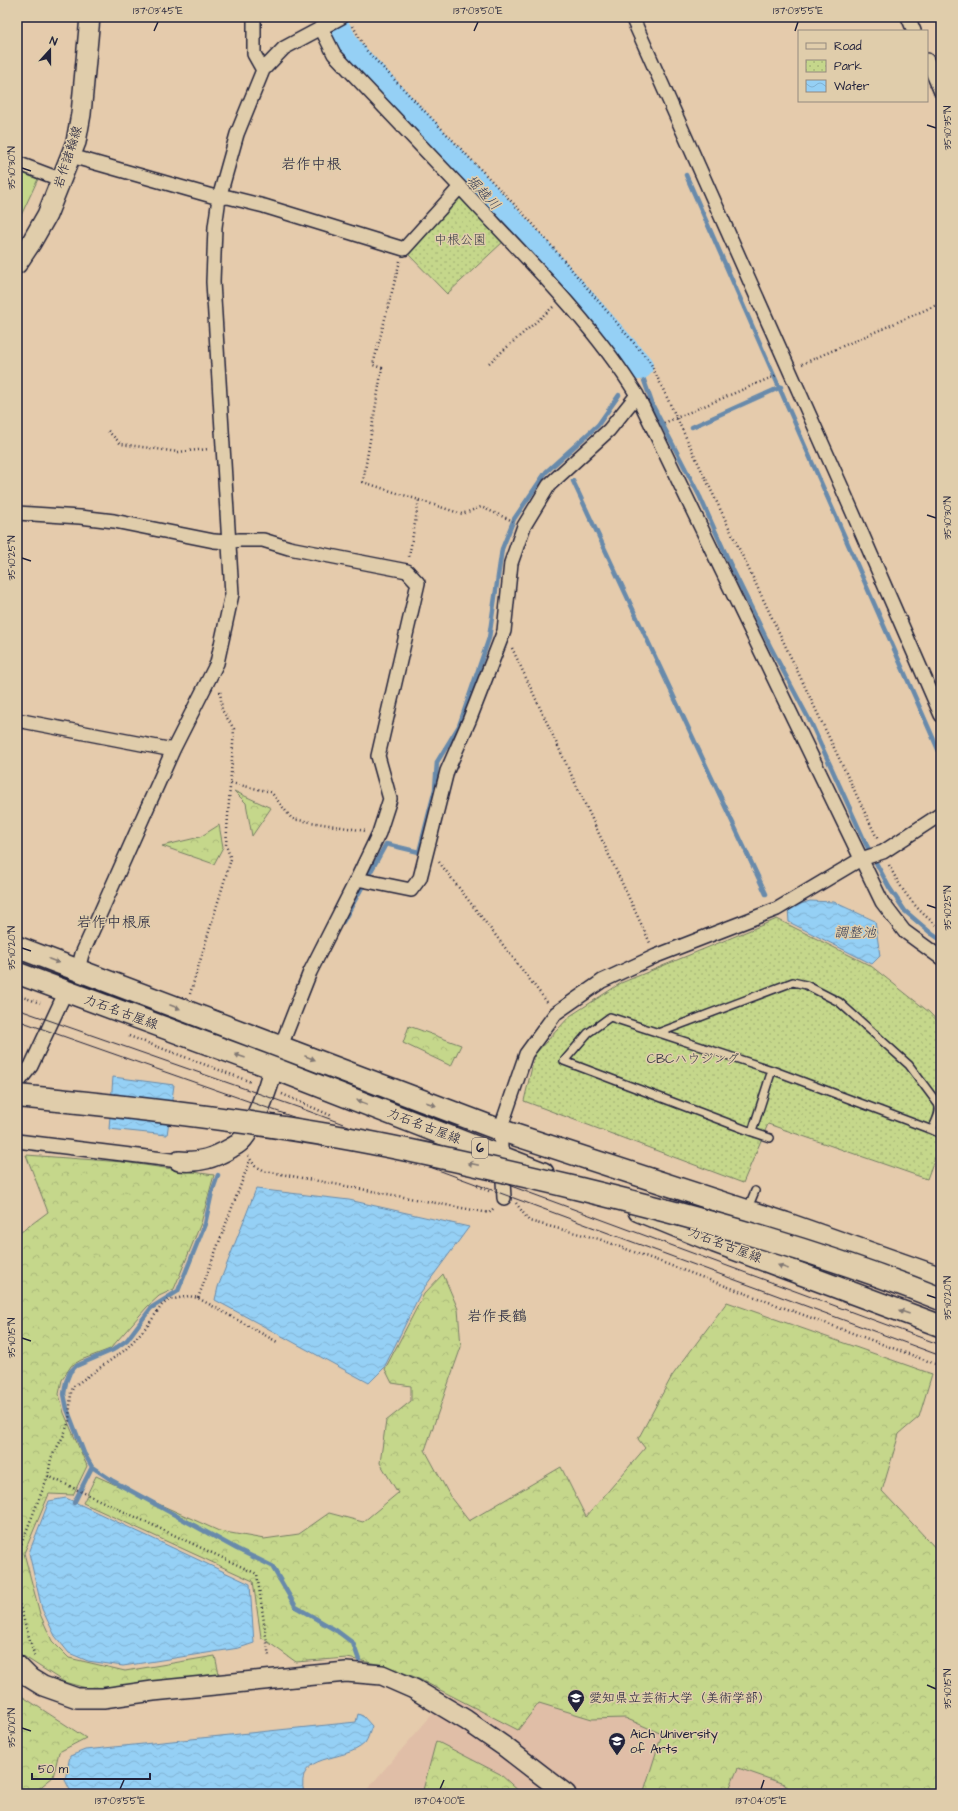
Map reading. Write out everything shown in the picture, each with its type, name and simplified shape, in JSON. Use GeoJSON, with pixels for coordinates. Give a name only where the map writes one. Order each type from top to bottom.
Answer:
{"type":"FeatureCollection","features":[{"type":"Feature","properties":{"kind":"highway"},"geometry":{"type":"LineString","coordinates":[[17,1084],[73,1088],[226,1106],[333,1123],[456,1146],[572,1172],[708,1207],[812,1239],[941,1284]]}},
{"type":"Feature","properties":{"kind":"highway"},"geometry":{"type":"LineString","coordinates":[[17,1096],[91,1103],[285,1128],[395,1148],[512,1172],[636,1202],[749,1234],[866,1271],[941,1299]]}},
{"type":"Feature","properties":{"kind":"main road","name":"力石名古屋線"},"geometry":{"type":"LineString","coordinates":[[17,947],[500,1130],[747,1210],[941,1278]]}},
{"type":"Feature","properties":{"kind":"main road","name":"力石名古屋線"},"geometry":{"type":"LineString","coordinates":[[17,973],[273,1068],[715,1242],[941,1326]]}},
{"type":"Feature","properties":{"kind":"street","name":"岩作諸輪線"},"geometry":{"type":"LineString","coordinates":[[17,264],[47,216],[71,156],[81,114],[90,17]]}},
{"type":"Feature","properties":{"kind":"street"},"geometry":{"type":"LineString","coordinates":[[254,17],[254,54],[264,70]]}},
{"type":"Feature","properties":{"kind":"street"},"geometry":{"type":"LineString","coordinates":[[632,17],[790,370],[941,715]]}},
{"type":"Feature","properties":{"kind":"street"},"geometry":{"type":"LineString","coordinates":[[908,17],[914,30]]}},
{"type":"Feature","properties":{"kind":"street"},"geometry":{"type":"LineString","coordinates":[[78,970],[82,954],[173,750],[217,663],[232,594],[213,282],[215,228],[219,198],[238,134],[264,70],[284,48],[321,28],[347,20]]}},
{"type":"Feature","properties":{"kind":"street"},"geometry":{"type":"LineString","coordinates":[[321,28],[334,54],[563,298],[622,370],[637,394],[652,428],[882,902],[904,932],[941,958]]}},
{"type":"Feature","properties":{"kind":"street"},"geometry":{"type":"LineString","coordinates":[[928,62],[941,92]]}},
{"type":"Feature","properties":{"kind":"street"},"geometry":{"type":"LineString","coordinates":[[71,156],[219,198],[228,197],[264,206],[404,249],[460,187]]}},
{"type":"Feature","properties":{"kind":"street"},"geometry":{"type":"LineString","coordinates":[[17,163],[62,180]]}},
{"type":"Feature","properties":{"kind":"street"},"geometry":{"type":"LineString","coordinates":[[357,879],[411,890],[420,878],[429,848],[447,771],[469,721],[504,631],[511,563],[524,526],[549,484],[609,430],[637,394]]}},
{"type":"Feature","properties":{"kind":"street"},"geometry":{"type":"LineString","coordinates":[[17,513],[114,521],[214,541],[228,542],[239,540],[263,540],[289,548],[407,570],[418,583],[378,756],[390,799],[379,833],[310,972],[281,1046]]}},
{"type":"Feature","properties":{"kind":"street"},"geometry":{"type":"LineString","coordinates":[[17,720],[173,750]]}},
{"type":"Feature","properties":{"kind":"street"},"geometry":{"type":"LineString","coordinates":[[504,1198],[500,1130],[526,1054],[556,1013],[602,981],[656,956],[777,908],[861,859],[884,852],[941,814]]}},
{"type":"Feature","properties":{"kind":"street"},"geometry":{"type":"LineString","coordinates":[[17,1084],[31,1066],[66,991]]}},
{"type":"Feature","properties":{"kind":"street"},"geometry":{"type":"LineString","coordinates":[[17,1141],[179,1161],[201,1161],[218,1156],[241,1141],[248,1131],[268,1088],[273,1068]]}},
{"type":"Feature","properties":{"kind":"street"},"geometry":{"type":"LineString","coordinates":[[23,1672],[43,1686],[76,1698],[103,1698],[176,1688],[346,1672],[382,1675],[414,1689],[466,1720],[505,1747],[566,1794]]}},
{"type":"Feature","properties":{"kind":"lane"},"geometry":{"type":"LineString","coordinates":[[658,1033],[793,982],[806,985],[839,1002],[909,1065],[940,1108],[932,1130]]}},
{"type":"Feature","properties":{"kind":"lane"},"geometry":{"type":"LineString","coordinates":[[770,1138],[564,1062],[588,1033],[610,1017],[772,1070],[941,1134]]}},
{"type":"Feature","properties":{"kind":"lane"},"geometry":{"type":"LineString","coordinates":[[752,1132],[772,1070]]}},
{"type":"Feature","properties":{"kind":"lane"},"geometry":{"type":"LineString","coordinates":[[747,1210],[755,1191]]}},
{"type":"Feature","properties":{"kind":"path"},"geometry":{"type":"LineString","coordinates":[[347,20],[366,50],[532,223],[650,362],[896,879],[909,899],[930,920],[941,928]]}},
{"type":"Feature","properties":{"kind":"path"},"geometry":{"type":"LineString","coordinates":[[404,249],[373,365],[382,368],[363,482],[462,514],[481,507],[524,526]]}},
{"type":"Feature","properties":{"kind":"path"},"geometry":{"type":"LineString","coordinates":[[489,363],[563,298]]}},
{"type":"Feature","properties":{"kind":"path"},"geometry":{"type":"LineString","coordinates":[[676,417],[790,370],[941,303]]}},
{"type":"Feature","properties":{"kind":"path"},"geometry":{"type":"LineString","coordinates":[[108,431],[121,444],[178,452],[223,447]]}},
{"type":"Feature","properties":{"kind":"path"},"geometry":{"type":"LineString","coordinates":[[407,570],[419,500]]}},
{"type":"Feature","properties":{"kind":"path"},"geometry":{"type":"LineString","coordinates":[[504,631],[656,956]]}},
{"type":"Feature","properties":{"kind":"path"},"geometry":{"type":"LineString","coordinates":[[185,1010],[231,859],[226,845],[234,729],[222,710],[217,663]]}},
{"type":"Feature","properties":{"kind":"path"},"geometry":{"type":"LineString","coordinates":[[231,783],[271,792],[292,819],[379,833]]}},
{"type":"Feature","properties":{"kind":"path"},"geometry":{"type":"LineString","coordinates":[[429,848],[556,1013]]}},
{"type":"Feature","properties":{"kind":"path"},"geometry":{"type":"LineString","coordinates":[[241,1141],[250,1160],[255,1166],[265,1171],[489,1213],[504,1198]]}},
{"type":"Feature","properties":{"kind":"path"},"geometry":{"type":"LineString","coordinates":[[198,1298],[250,1160]]}},
{"type":"Feature","properties":{"kind":"path"},"geometry":{"type":"LineString","coordinates":[[17,1555],[48,1476],[51,1458],[70,1421],[71,1392],[74,1386],[125,1350],[148,1325],[162,1305],[169,1300],[189,1296],[198,1298],[279,1343]]}},
{"type":"Feature","properties":{"kind":"path"},"geometry":{"type":"LineString","coordinates":[[48,1476],[257,1574],[269,1657]]}},
{"type":"Feature","properties":{"kind":"path"},"geometry":{"type":"LineString","coordinates":[[17,1597],[37,1664],[23,1672]]}},
{"type":"Feature","properties":{"kind":"shaded area","name":"愛知県立芸術大学（美術学部）"},"geometry":{"type":"Polygon","coordinates":[[[503,1633],[935,1794],[363,1794],[503,1633]]]}},
{"type":"Feature","properties":{"kind":"green space"},"geometry":{"type":"Polygon","coordinates":[[[17,171],[38,179],[17,224],[17,171]]]}},
{"type":"Feature","properties":{"kind":"green space","name":"中根公園"},"geometry":{"type":"Polygon","coordinates":[[[460,193],[504,241],[447,294],[406,252],[460,193]]]}},
{"type":"Feature","properties":{"kind":"green space"},"geometry":{"type":"Polygon","coordinates":[[[234,791],[271,808],[252,836],[246,803],[234,791]]]}},
{"type":"Feature","properties":{"kind":"green space"},"geometry":{"type":"Polygon","coordinates":[[[219,825],[223,847],[214,864],[162,846],[200,837],[219,825]]]}},
{"type":"Feature","properties":{"kind":"green space","name":"CBCハウジング"},"geometry":{"type":"Polygon","coordinates":[[[777,919],[871,966],[929,1012],[941,1025],[941,1141],[927,1179],[768,1124],[743,1183],[524,1101],[535,1054],[570,1016],[621,983],[777,919]]]}},
{"type":"Feature","properties":{"kind":"green space"},"geometry":{"type":"Polygon","coordinates":[[[409,1026],[461,1045],[451,1066],[403,1043],[409,1026]]]}},
{"type":"Feature","properties":{"kind":"green space"},"geometry":{"type":"Polygon","coordinates":[[[26,1155],[123,1162],[214,1175],[201,1223],[174,1289],[159,1296],[147,1307],[110,1349],[81,1360],[71,1366],[62,1380],[59,1394],[64,1413],[87,1466],[73,1495],[49,1494],[24,1553],[40,1614],[52,1641],[69,1658],[125,1671],[215,1656],[219,1674],[90,1689],[64,1682],[17,1652],[17,1319],[19,1315],[17,1314],[17,1235],[48,1212],[26,1155]]]}},
{"type":"Feature","properties":{"kind":"green space"},"geometry":{"type":"Polygon","coordinates":[[[443,1274],[458,1309],[461,1347],[425,1450],[451,1498],[469,1521],[561,1467],[586,1517],[645,1448],[638,1439],[672,1376],[727,1302],[932,1374],[919,1417],[899,1434],[882,1491],[941,1554],[941,1794],[792,1794],[784,1784],[738,1768],[727,1794],[643,1794],[662,1734],[625,1718],[592,1719],[539,1703],[518,1730],[415,1677],[382,1665],[347,1658],[296,1662],[261,1637],[253,1581],[83,1503],[96,1476],[219,1531],[264,1539],[299,1534],[329,1513],[363,1522],[398,1493],[380,1463],[386,1421],[411,1401],[411,1386],[392,1383],[385,1369],[424,1294],[443,1274]]]}},
{"type":"Feature","properties":{"kind":"green space"},"geometry":{"type":"Polygon","coordinates":[[[17,1693],[86,1738],[59,1752],[53,1777],[32,1794],[17,1794],[17,1693]]]}},
{"type":"Feature","properties":{"kind":"green space"},"geometry":{"type":"Polygon","coordinates":[[[436,1741],[500,1774],[522,1794],[422,1794],[436,1741]]]}},
{"type":"Feature","properties":{"kind":"water","name":"調整池"},"geometry":{"type":"Polygon","coordinates":[[[810,901],[834,902],[875,921],[880,956],[872,964],[789,922],[788,908],[810,901]]]}},
{"type":"Feature","properties":{"kind":"water"},"geometry":{"type":"Polygon","coordinates":[[[113,1077],[174,1085],[167,1135],[109,1129],[113,1077]]]}},
{"type":"Feature","properties":{"kind":"water"},"geometry":{"type":"Polygon","coordinates":[[[256,1189],[349,1200],[469,1227],[421,1292],[384,1368],[369,1383],[215,1300],[218,1287],[256,1189]]]}},
{"type":"Feature","properties":{"kind":"water"},"geometry":{"type":"Polygon","coordinates":[[[66,1498],[250,1584],[254,1643],[239,1648],[123,1666],[88,1661],[69,1653],[55,1636],[42,1609],[29,1553],[49,1501],[66,1498]]]}},
{"type":"Feature","properties":{"kind":"water"},"geometry":{"type":"Polygon","coordinates":[[[358,1714],[363,1716],[372,1726],[365,1743],[345,1754],[313,1764],[306,1770],[303,1780],[304,1794],[72,1794],[65,1780],[70,1756],[85,1750],[356,1722],[358,1714]]]}},
{"type":"Feature","properties":{"kind":"waterway","name":"堀越川"},"geometry":{"type":"LineString","coordinates":[[330,17],[347,48],[537,250],[639,366]]}},
{"type":"Feature","properties":{"kind":"waterway"},"geometry":{"type":"LineString","coordinates":[[686,175],[941,756]]}},
{"type":"Feature","properties":{"kind":"waterway"},"geometry":{"type":"LineString","coordinates":[[639,366],[653,406],[700,497],[731,566],[770,646],[811,723],[866,844],[889,887],[905,911],[941,940]]}},
{"type":"Feature","properties":{"kind":"waterway"},"geometry":{"type":"LineString","coordinates":[[692,427],[781,387]]}},
{"type":"Feature","properties":{"kind":"waterway"},"geometry":{"type":"LineString","coordinates":[[343,922],[386,844],[419,852],[435,789],[437,762],[459,726],[489,638],[502,549],[514,519],[546,472],[598,425],[619,395]]}},
{"type":"Feature","properties":{"kind":"waterway"},"geometry":{"type":"LineString","coordinates":[[573,481],[766,894]]}},
{"type":"Feature","properties":{"kind":"waterway"},"geometry":{"type":"LineString","coordinates":[[74,1503],[92,1467],[84,1453],[67,1409],[64,1394],[66,1382],[70,1372],[76,1366],[113,1350],[127,1340],[151,1308],[178,1291],[205,1224],[212,1192],[218,1175]]}},
{"type":"Feature","properties":{"kind":"waterway"},"geometry":{"type":"LineString","coordinates":[[92,1467],[113,1481],[237,1549],[272,1566],[296,1607],[337,1631],[353,1643],[359,1660]]}},
{"type":"Feature","properties":{"kind":"tram line"},"geometry":{"type":"LineString","coordinates":[[17,1009],[300,1108],[941,1345]]}},
{"type":"Feature","properties":{"kind":"tram line"},"geometry":{"type":"LineString","coordinates":[[17,1020],[319,1126],[941,1356]]}},
{"type":"Feature","properties":{"kind":"place","name":"愛知県立芸術大学（美術学部）"},"geometry":{"type":"Point","coordinates":[576,1713]}},
{"type":"Feature","properties":{"kind":"place","name":"Aich University of Arts"},"geometry":{"type":"Point","coordinates":[617,1756]}},
{"type":"Feature","properties":{"kind":"district","name":"岩作中根"},"geometry":{"type":"Point","coordinates":[311,164]}},
{"type":"Feature","properties":{"kind":"district","name":"岩作中根原"},"geometry":{"type":"Point","coordinates":[114,922]}},
{"type":"Feature","properties":{"kind":"district","name":"岩作長鶴"},"geometry":{"type":"Point","coordinates":[497,1316]}}]}
